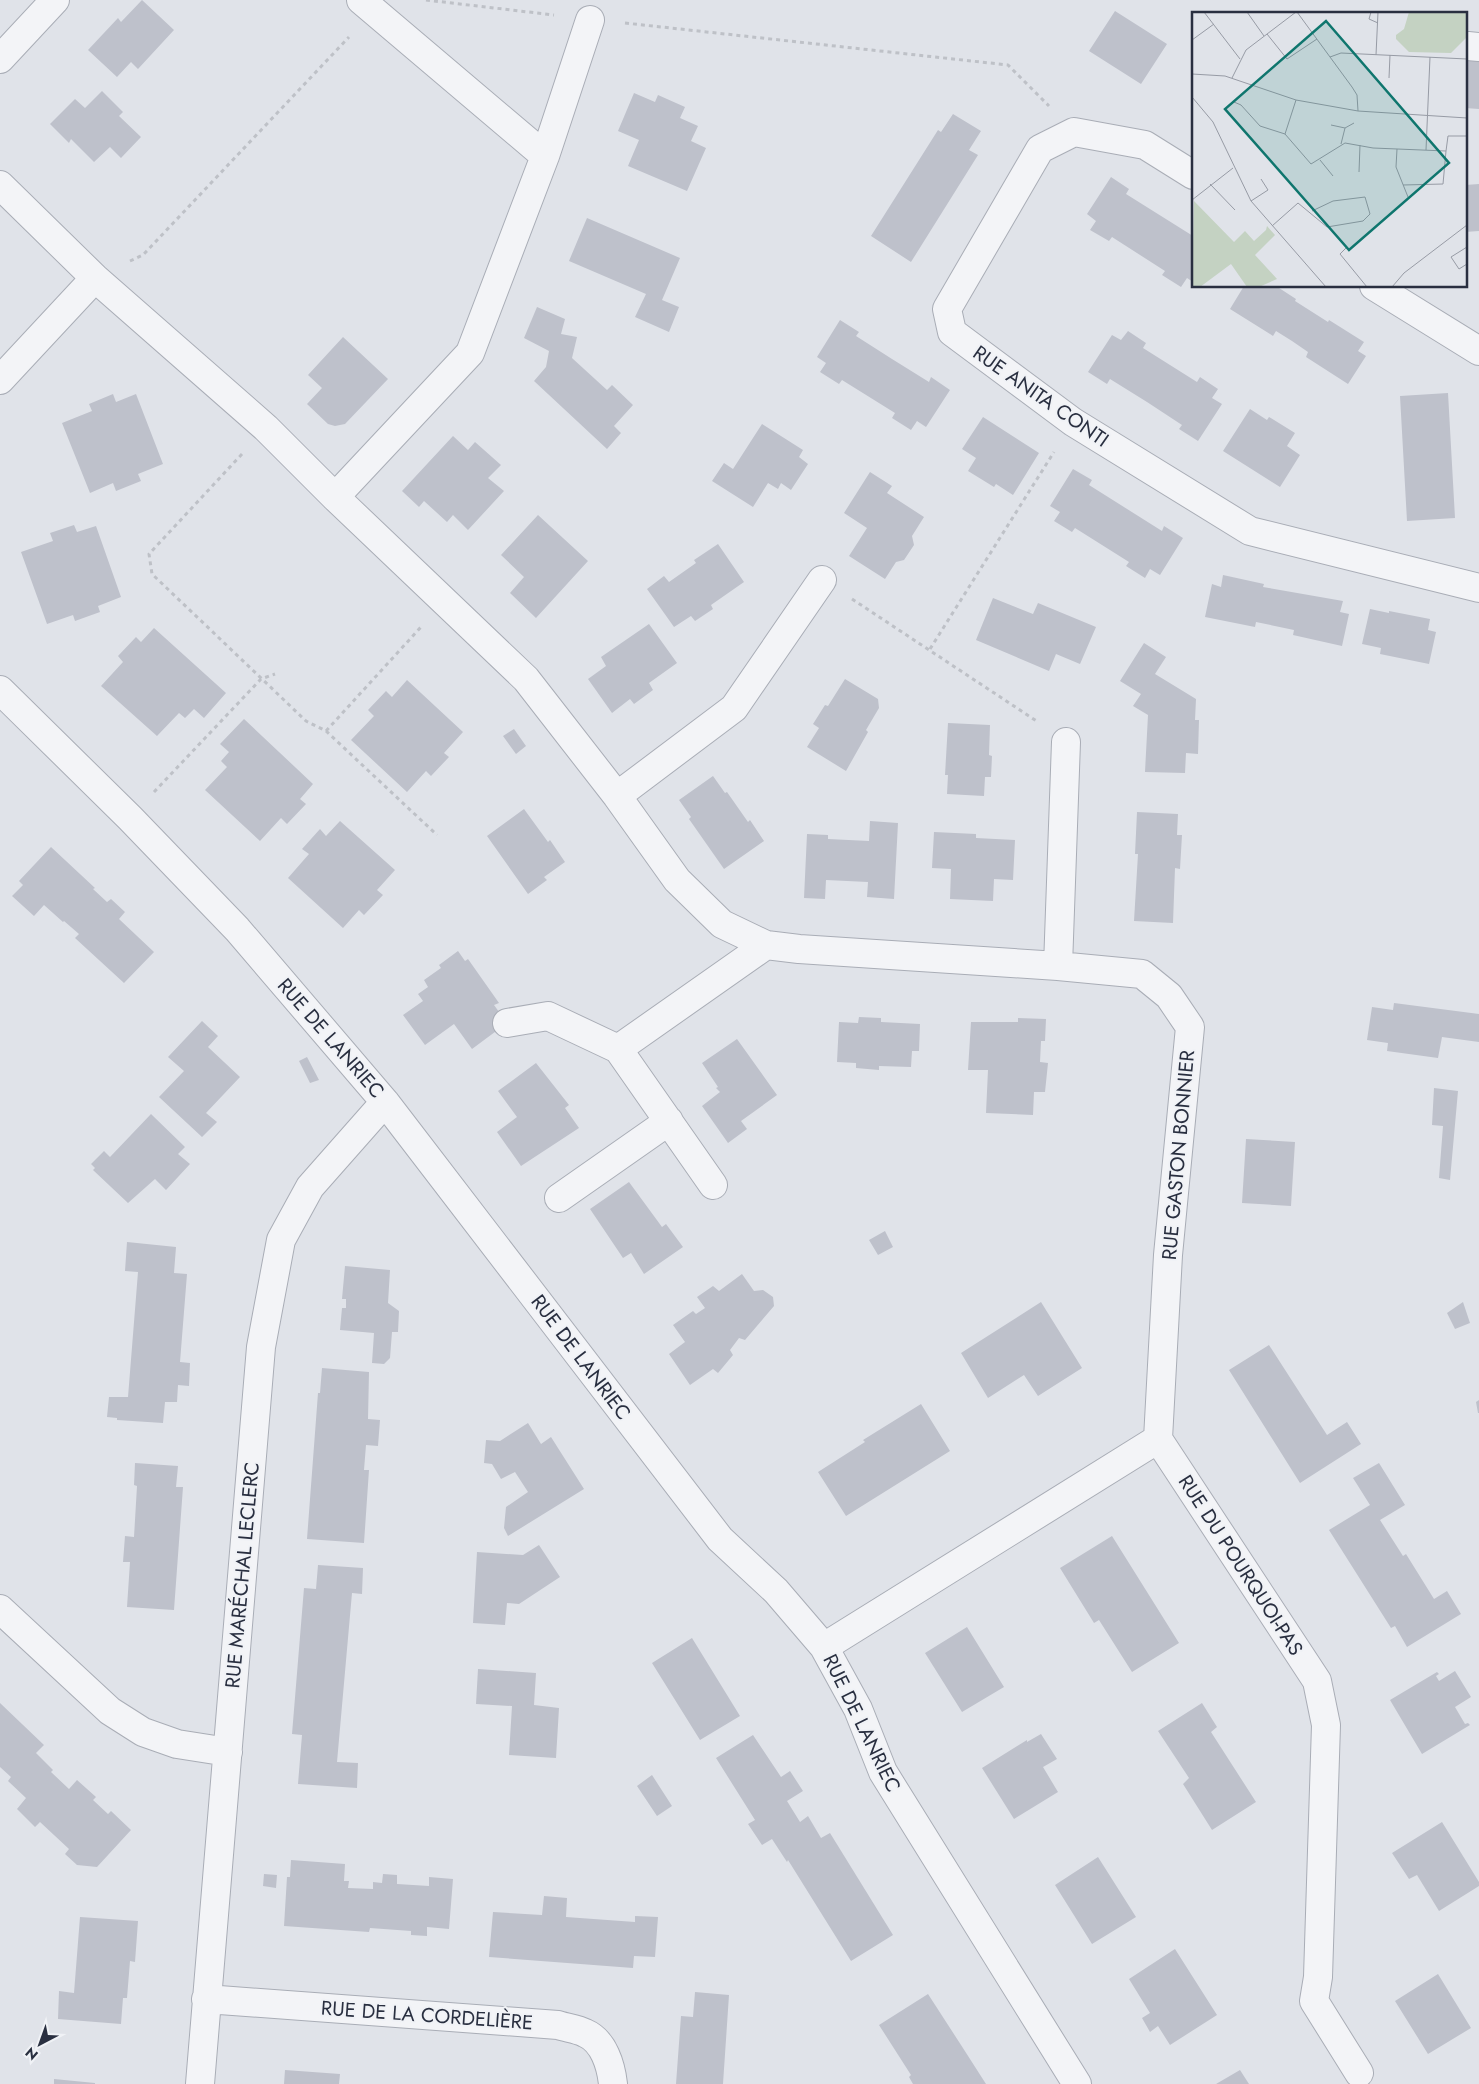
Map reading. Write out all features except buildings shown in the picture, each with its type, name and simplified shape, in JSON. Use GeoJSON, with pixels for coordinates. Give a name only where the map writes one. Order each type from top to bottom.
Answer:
{"type":"FeatureCollection","features":[{"type":"Feature","properties":{"kind":"street"},"geometry":{"type":"LineString","coordinates":[[0,59],[55,0]]}},
{"type":"Feature","properties":{"kind":"street"},"geometry":{"type":"LineString","coordinates":[[367,6],[545,156]]}},
{"type":"Feature","properties":{"kind":"street"},"geometry":{"type":"LineString","coordinates":[[335,497],[470,354],[545,156],[590,20]]}},
{"type":"Feature","properties":{"kind":"street"},"geometry":{"type":"LineString","coordinates":[[1074,132],[1145,145],[1192,174]]}},
{"type":"Feature","properties":{"kind":"street","name":"RUE ANITA CONTI"},"geometry":{"type":"LineString","coordinates":[[1074,132],[1040,149],[947,309],[952,332],[1073,422],[1250,531],[1479,588]]}},
{"type":"Feature","properties":{"kind":"street","name":"RUE GASTON BONNIER"},"geometry":{"type":"LineString","coordinates":[[0,185],[95,278],[266,428],[335,497],[526,679],[617,796],[677,880],[722,924],[766,945],[799,950],[1058,966],[1142,974],[1169,996],[1190,1028],[1168,1254],[1158,1440]]}},
{"type":"Feature","properties":{"kind":"street"},"geometry":{"type":"LineString","coordinates":[[0,380],[95,278]]}},
{"type":"Feature","properties":{"kind":"street"},"geometry":{"type":"LineString","coordinates":[[1377,288],[1479,351]]}},
{"type":"Feature","properties":{"kind":"street"},"geometry":{"type":"LineString","coordinates":[[617,796],[734,708],[822,580]]}},
{"type":"Feature","properties":{"kind":"street","name":"RUE DE LANRIEC"},"geometry":{"type":"LineString","coordinates":[[0,690],[130,818],[237,929],[385,1102],[720,1539],[776,1591],[824,1647],[858,1709],[883,1772],[1077,2084]]}},
{"type":"Feature","properties":{"kind":"street"},"geometry":{"type":"LineString","coordinates":[[1058,966],[1066,742]]}},
{"type":"Feature","properties":{"kind":"street"},"geometry":{"type":"LineString","coordinates":[[618,1049],[766,945]]}},
{"type":"Feature","properties":{"kind":"street"},"geometry":{"type":"LineString","coordinates":[[507,1023],[548,1016],[618,1049],[713,1185]]}},
{"type":"Feature","properties":{"kind":"street","name":"RUE MARÉCHAL LECLERC"},"geometry":{"type":"LineString","coordinates":[[200,2084],[261,1347],[281,1240],[310,1187],[385,1102]]}},
{"type":"Feature","properties":{"kind":"street"},"geometry":{"type":"LineString","coordinates":[[559,1198],[669,1121]]}},
{"type":"Feature","properties":{"kind":"street"},"geometry":{"type":"LineString","coordinates":[[824,1647],[1158,1440]]}},
{"type":"Feature","properties":{"kind":"street","name":"RUE DU POURQUOI-PAS"},"geometry":{"type":"LineString","coordinates":[[1158,1440],[1317,1681],[1326,1725],[1318,1977],[1314,2001],[1359,2072]]}},
{"type":"Feature","properties":{"kind":"street"},"geometry":{"type":"LineString","coordinates":[[0,1609],[110,1711],[143,1732],[177,1744],[228,1752]]}},
{"type":"Feature","properties":{"kind":"street","name":"RUE DE LA CORDELIÈRE"},"geometry":{"type":"LineString","coordinates":[[206,1999],[558,2025],[587,2033],[603,2048],[610,2064],[614,2084]]}},
{"type":"Feature","properties":{"kind":"path"},"geometry":{"type":"LineString","coordinates":[[426,0],[590,20],[1008,65],[1074,132]]}},
{"type":"Feature","properties":{"kind":"path"},"geometry":{"type":"LineString","coordinates":[[95,278],[142,255],[367,6]]}},
{"type":"Feature","properties":{"kind":"path"},"geometry":{"type":"LineString","coordinates":[[930,649],[1073,422]]}},
{"type":"Feature","properties":{"kind":"path"},"geometry":{"type":"LineString","coordinates":[[244,452],[148,554],[152,574],[306,721],[326,731],[436,835]]}},
{"type":"Feature","properties":{"kind":"path"},"geometry":{"type":"LineString","coordinates":[[822,580],[930,649],[1066,742]]}},
{"type":"Feature","properties":{"kind":"path"},"geometry":{"type":"LineString","coordinates":[[326,731],[426,621]]}},
{"type":"Feature","properties":{"kind":"path"},"geometry":{"type":"LineString","coordinates":[[130,818],[261,678],[275,674]]}}]}
